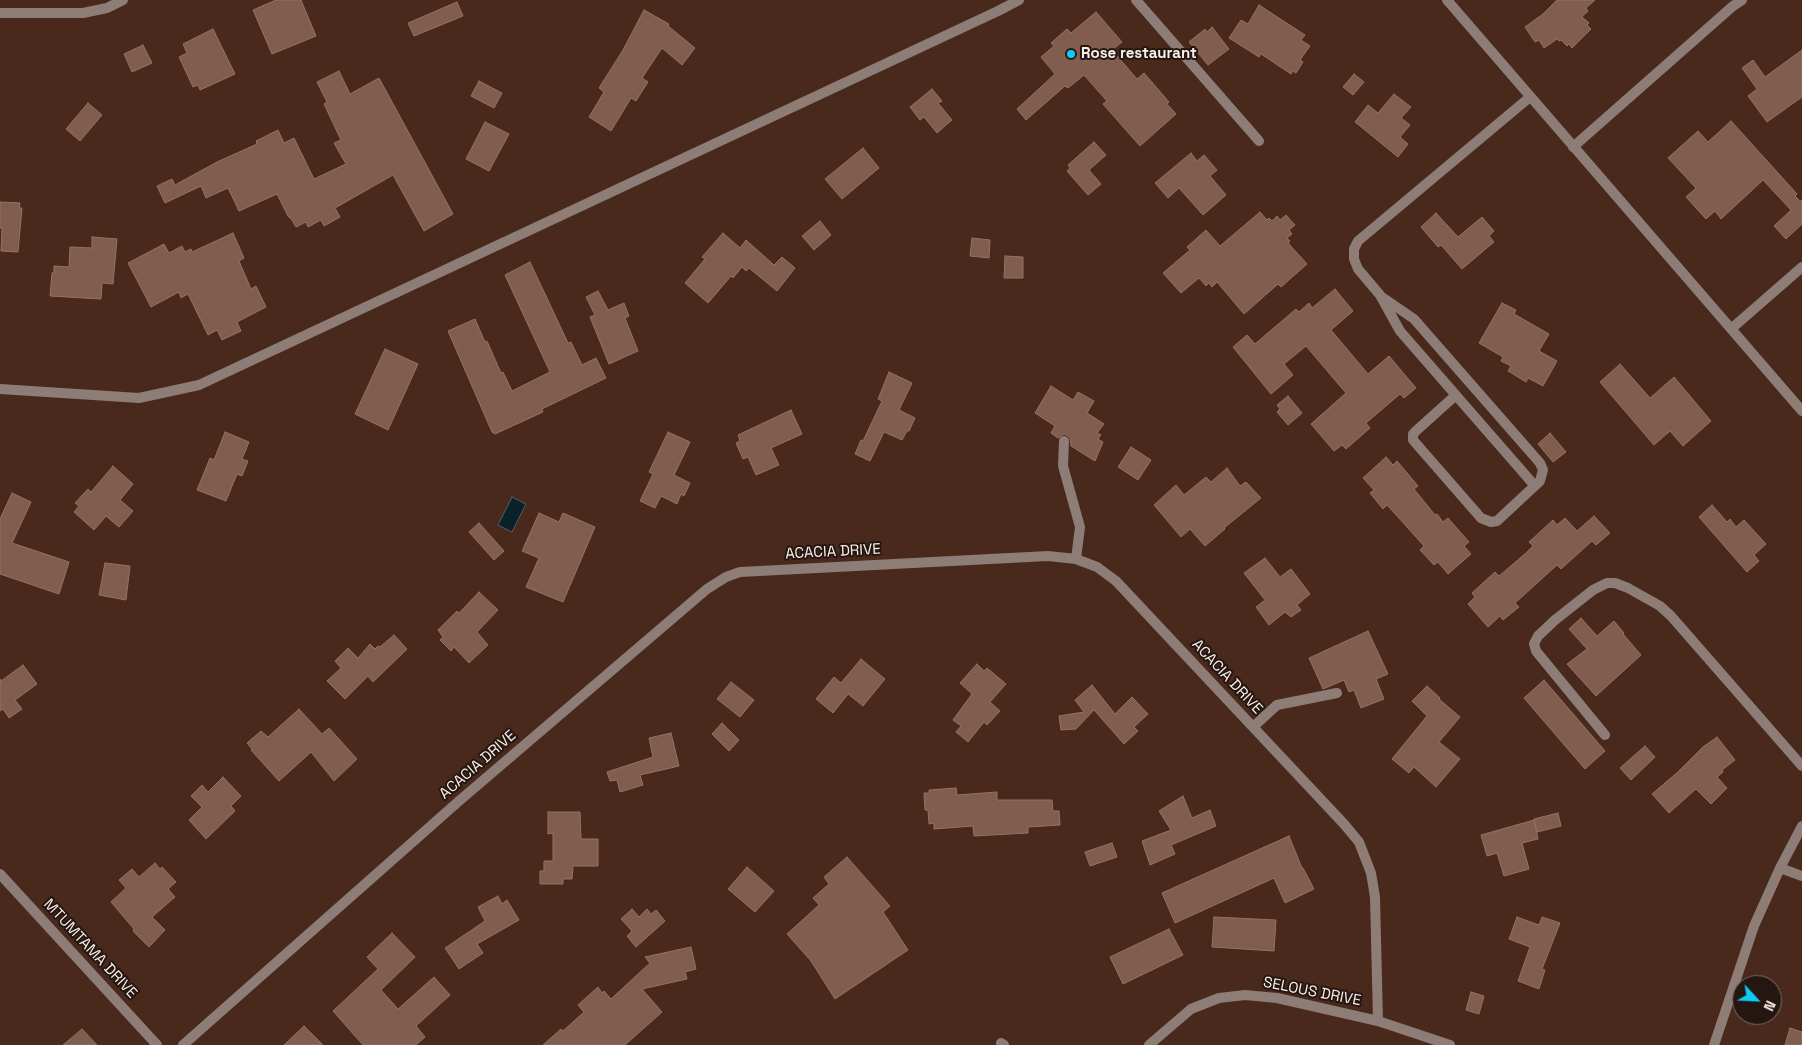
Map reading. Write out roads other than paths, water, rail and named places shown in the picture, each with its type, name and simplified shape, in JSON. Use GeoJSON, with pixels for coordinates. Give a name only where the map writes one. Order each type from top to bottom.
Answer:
{"type":"FeatureCollection","features":[{"type":"Feature","properties":{"kind":"street"},"geometry":{"type":"LineString","coordinates":[[0,13],[83,13],[107,8],[123,0]]}},
{"type":"Feature","properties":{"kind":"street"},"geometry":{"type":"LineString","coordinates":[[0,389],[139,398],[199,385],[989,16],[1019,0]]}},
{"type":"Feature","properties":{"kind":"street"},"geometry":{"type":"LineString","coordinates":[[1136,0],[1259,141]]}},
{"type":"Feature","properties":{"kind":"street"},"geometry":{"type":"LineString","coordinates":[[1447,0],[1802,411]]}},
{"type":"Feature","properties":{"kind":"street"},"geometry":{"type":"LineString","coordinates":[[1574,147],[1742,0]]}},
{"type":"Feature","properties":{"kind":"street"},"geometry":{"type":"LineString","coordinates":[[1456,395],[1413,434],[1413,440],[1481,518],[1491,522],[1497,520],[1535,486],[1542,475],[1540,463],[1414,319],[1380,294],[1358,269],[1354,259],[1354,249],[1358,241],[1530,97]]}},
{"type":"Feature","properties":{"kind":"street"},"geometry":{"type":"LineString","coordinates":[[1731,329],[1802,267]]}},
{"type":"Feature","properties":{"kind":"street"},"geometry":{"type":"LineString","coordinates":[[1380,294],[1400,331],[1535,486]]}},
{"type":"Feature","properties":{"kind":"street"},"geometry":{"type":"LineString","coordinates":[[1064,441],[1063,466],[1080,528],[1076,558]]}},
{"type":"Feature","properties":{"kind":"street","name":"ACACIA DRIVE"},"geometry":{"type":"LineString","coordinates":[[183,1045],[466,794],[707,589],[726,577],[749,571],[1048,556],[1076,558],[1097,567],[1116,581],[1359,842],[1371,873],[1375,897],[1378,1021]]}},
{"type":"Feature","properties":{"kind":"street"},"geometry":{"type":"LineString","coordinates":[[1605,735],[1536,651],[1534,644],[1538,636],[1555,620],[1594,590],[1607,583],[1615,583],[1660,606],[1671,616],[1802,766]]}},
{"type":"Feature","properties":{"kind":"street"},"geometry":{"type":"LineString","coordinates":[[1253,727],[1277,705],[1337,693]]}},
{"type":"Feature","properties":{"kind":"street"},"geometry":{"type":"LineString","coordinates":[[1714,1045],[1754,926],[1780,868],[1802,826]]}},
{"type":"Feature","properties":{"kind":"street"},"geometry":{"type":"LineString","coordinates":[[1780,868],[1802,876]]}},
{"type":"Feature","properties":{"kind":"street","name":"MTUMTAMA DRIVE"},"geometry":{"type":"LineString","coordinates":[[0,874],[157,1045]]}},
{"type":"Feature","properties":{"kind":"street","name":"SELOUS DRIVE"},"geometry":{"type":"LineString","coordinates":[[1149,1045],[1192,1009],[1219,998],[1245,995],[1276,998],[1378,1021],[1450,1045]]}},
{"type":"Feature","properties":{"kind":"water"},"geometry":{"type":"Polygon","coordinates":[[[512,497],[526,504],[512,532],[498,525],[512,497]]]}},
{"type":"Feature","properties":{"kind":"place","name":"Rose restaurant"},"geometry":{"type":"Point","coordinates":[1071,54]}}]}
